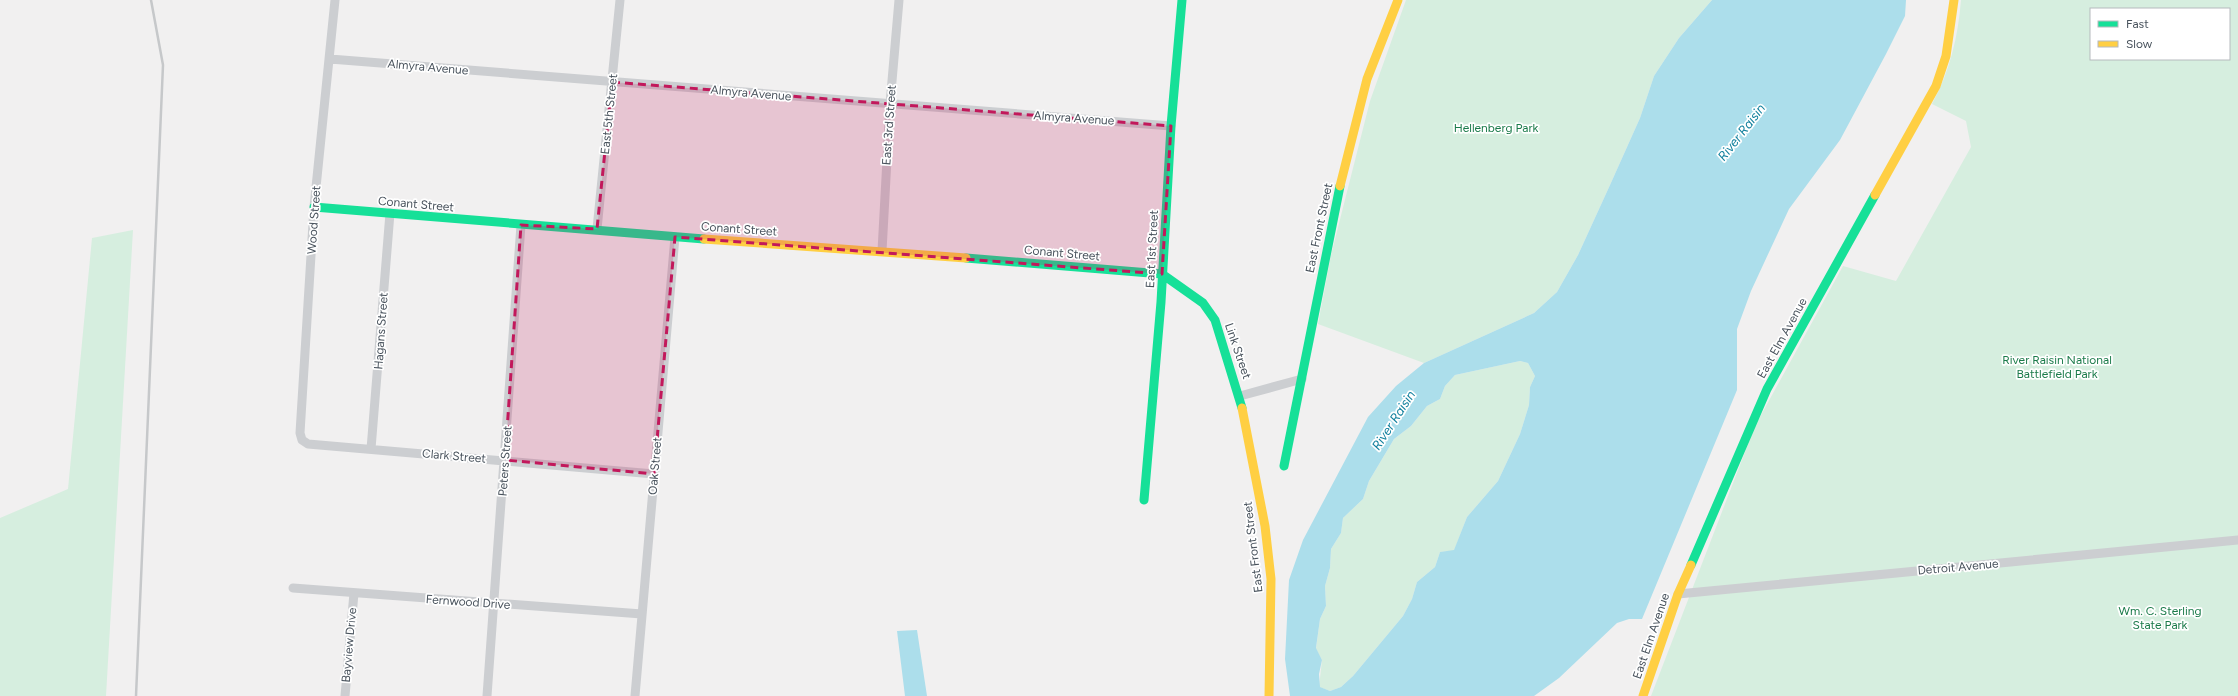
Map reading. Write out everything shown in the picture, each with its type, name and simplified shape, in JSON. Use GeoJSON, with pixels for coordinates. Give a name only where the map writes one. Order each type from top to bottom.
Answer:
{"type":"FeatureCollection","features":[{"type":"Feature","properties":{"kind":"street","name":"Wood Street"},"geometry":{"type":"LineString","coordinates":[[302,440],[300,434],[314,207],[335,0]]}},
{"type":"Feature","properties":{"kind":"street","name":"East 5th Street"},"geometry":{"type":"LineString","coordinates":[[597,228],[620,0]]}},
{"type":"Feature","properties":{"kind":"street","name":"East 3rd Street"},"geometry":{"type":"LineString","coordinates":[[882,251],[890,104],[899,0]]}},
{"type":"Feature","properties":{"kind":"street","name":"East 1st Street"},"geometry":{"type":"LineString","coordinates":[[1144,500],[1162,274],[1171,126],[1182,0]]}},
{"type":"Feature","properties":{"kind":"street","name":"East Front Street"},"geometry":{"type":"LineString","coordinates":[[1284,466],[1325,256],[1355,125],[1367,79],[1398,0]]}},
{"type":"Feature","properties":{"kind":"street","name":"East Elm Avenue"},"geometry":{"type":"LineString","coordinates":[[1643,696],[1678,594],[1767,389],[1936,86],[1946,56],[1954,0]]}},
{"type":"Feature","properties":{"kind":"street","name":"Almyra Avenue"},"geometry":{"type":"LineString","coordinates":[[330,59],[1171,126]]}},
{"type":"Feature","properties":{"kind":"street","name":"Conant Street"},"geometry":{"type":"LineString","coordinates":[[314,207],[521,225],[597,228],[675,237],[882,251],[1162,274]]}},
{"type":"Feature","properties":{"kind":"street","name":"Hagans Street"},"geometry":{"type":"LineString","coordinates":[[372,449],[390,213]]}},
{"type":"Feature","properties":{"kind":"street","name":"Peters Street"},"geometry":{"type":"LineString","coordinates":[[488,696],[521,225]]}},
{"type":"Feature","properties":{"kind":"street","name":"Oak Street"},"geometry":{"type":"LineString","coordinates":[[636,696],[675,237]]}},
{"type":"Feature","properties":{"kind":"street","name":"Link Street"},"geometry":{"type":"LineString","coordinates":[[1162,274],[1203,303],[1215,320],[1240,396],[1302,379]]}},
{"type":"Feature","properties":{"kind":"street","name":"East Front Street"},"geometry":{"type":"LineString","coordinates":[[1240,396],[1265,526],[1271,579],[1269,696]]}},
{"type":"Feature","properties":{"kind":"street","name":"Clark Street"},"geometry":{"type":"LineString","coordinates":[[302,440],[308,444],[654,474]]}},
{"type":"Feature","properties":{"kind":"street","name":"Detroit Avenue"},"geometry":{"type":"LineString","coordinates":[[1678,594],[2238,540]]}},
{"type":"Feature","properties":{"kind":"street","name":"Fernwood Drive"},"geometry":{"type":"LineString","coordinates":[[293,588],[642,614]]}},
{"type":"Feature","properties":{"kind":"street","name":"Bayview Drive"},"geometry":{"type":"LineString","coordinates":[[345,696],[354,593]]}},
{"type":"Feature","properties":{"kind":"highlighted area"},"geometry":{"type":"Polygon","coordinates":[[[612,82],[1171,126],[1162,274],[675,237],[654,474],[505,460],[521,225],[597,229],[612,82]]]}},
{"type":"Feature","properties":{"kind":"green space","name":"Hellenberg Park"},"geometry":{"type":"Polygon","coordinates":[[[1406,0],[1712,0],[1679,38],[1654,76],[1640,118],[1610,185],[1578,255],[1557,292],[1534,313],[1424,363],[1318,324],[1331,255],[1370,101],[1406,0]]]}},
{"type":"Feature","properties":{"kind":"green space","name":"River Raisin National Battlefield Park"},"geometry":{"type":"Polygon","coordinates":[[[1961,0],[2238,0],[2238,696],[1651,696],[1755,426],[1843,266],[1896,281],[1971,147],[1966,121],[1932,104],[1944,79],[1952,54],[1958,27],[1961,0]]]}},
{"type":"Feature","properties":{"kind":"green space"},"geometry":{"type":"Polygon","coordinates":[[[133,230],[106,696],[0,696],[0,518],[68,489],[92,238],[133,230]]]}},
{"type":"Feature","properties":{"kind":"green space"},"geometry":{"type":"Polygon","coordinates":[[[1520,361],[1528,363],[1535,376],[1530,387],[1529,405],[1520,434],[1498,481],[1467,517],[1454,551],[1440,552],[1435,567],[1417,582],[1412,599],[1403,616],[1353,676],[1341,687],[1330,691],[1319,687],[1322,660],[1316,649],[1320,619],[1326,606],[1325,586],[1330,568],[1331,549],[1341,533],[1343,518],[1363,499],[1369,481],[1394,439],[1411,426],[1427,406],[1440,399],[1445,386],[1455,375],[1520,361]]]}},
{"type":"Feature","properties":{"kind":"water","name":"River Raisin"},"geometry":{"type":"Polygon","coordinates":[[[1712,0],[1906,0],[1905,16],[1886,54],[1840,140],[1789,209],[1751,291],[1737,329],[1737,390],[1642,619],[1629,619],[1617,623],[1559,678],[1534,696],[1290,696],[1285,659],[1289,580],[1303,540],[1368,417],[1396,386],[1424,363],[1534,313],[1557,292],[1578,255],[1610,185],[1640,118],[1654,76],[1679,38],[1712,0]],[[1520,361],[1455,375],[1445,386],[1440,399],[1427,406],[1411,426],[1394,439],[1369,481],[1363,499],[1343,518],[1341,533],[1331,549],[1330,568],[1325,586],[1326,606],[1320,619],[1316,648],[1322,660],[1319,674],[1320,687],[1330,691],[1341,687],[1353,676],[1403,616],[1412,599],[1417,582],[1435,567],[1440,552],[1454,550],[1467,517],[1498,481],[1520,434],[1529,405],[1530,387],[1535,376],[1528,363],[1520,361]]]}},
{"type":"Feature","properties":{"kind":"water"},"geometry":{"type":"Polygon","coordinates":[[[917,630],[927,696],[905,696],[897,631],[917,630]]]}},
{"type":"Feature","properties":{"kind":"railway"},"geometry":{"type":"LineString","coordinates":[[136,696],[163,65],[151,0]]}},
{"type":"Feature","properties":{"kind":"traffic: fast"},"geometry":{"type":"LineString","coordinates":[[1144,500],[1161,302],[1171,126],[1182,0]]}},
{"type":"Feature","properties":{"kind":"traffic: fast"},"geometry":{"type":"LineString","coordinates":[[1284,466],[1340,186]]}},
{"type":"Feature","properties":{"kind":"traffic: fast"},"geometry":{"type":"LineString","coordinates":[[1691,565],[1767,389],[1875,195]]}},
{"type":"Feature","properties":{"kind":"traffic: fast"},"geometry":{"type":"LineString","coordinates":[[314,207],[704,239]]}},
{"type":"Feature","properties":{"kind":"traffic: fast"},"geometry":{"type":"LineString","coordinates":[[966,258],[1162,274],[1203,303],[1215,320],[1242,408]]}},
{"type":"Feature","properties":{"kind":"traffic: slow"},"geometry":{"type":"LineString","coordinates":[[1340,186],[1367,79],[1398,0]]}},
{"type":"Feature","properties":{"kind":"traffic: slow"},"geometry":{"type":"LineString","coordinates":[[1875,195],[1936,86],[1946,56],[1954,0]]}},
{"type":"Feature","properties":{"kind":"traffic: slow"},"geometry":{"type":"LineString","coordinates":[[704,239],[966,258]]}},
{"type":"Feature","properties":{"kind":"traffic: slow"},"geometry":{"type":"LineString","coordinates":[[1242,408],[1265,526],[1271,579],[1269,696]]}},
{"type":"Feature","properties":{"kind":"traffic: slow"},"geometry":{"type":"LineString","coordinates":[[1643,696],[1678,594],[1691,565]]}},
{"type":"Feature","properties":{"kind":"park label","name":"Wm. C. Sterling State Park"},"geometry":{"type":"Point","coordinates":[2160,618]}}]}
